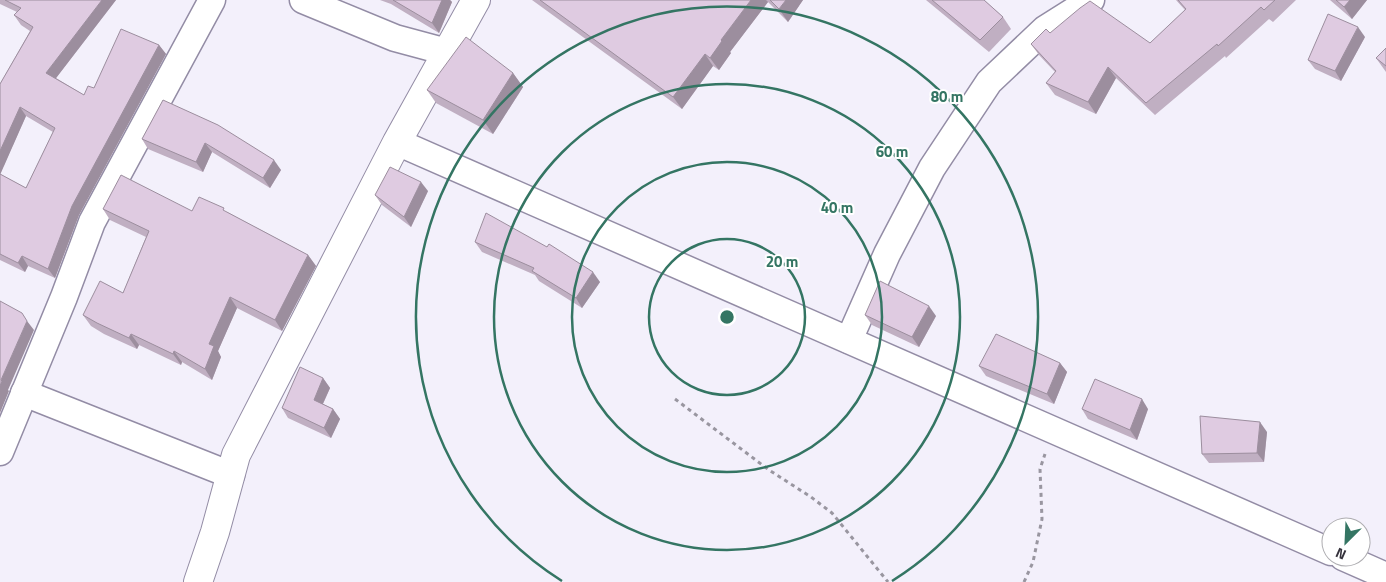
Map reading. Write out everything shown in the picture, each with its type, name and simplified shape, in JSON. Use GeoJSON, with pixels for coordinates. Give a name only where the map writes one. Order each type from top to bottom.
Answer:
{"type":"FeatureCollection","features":[{"type":"Feature","properties":{"kind":"street"},"geometry":{"type":"LineString","coordinates":[[0,452],[64,297],[92,222],[212,0]]}},
{"type":"Feature","properties":{"kind":"street"},"geometry":{"type":"LineString","coordinates":[[303,0],[394,38],[447,52]]}},
{"type":"Feature","properties":{"kind":"street"},"geometry":{"type":"LineString","coordinates":[[198,582],[215,532],[236,455],[397,142],[476,0]]}},
{"type":"Feature","properties":{"kind":"street"},"geometry":{"type":"LineString","coordinates":[[849,340],[887,254],[932,168],[989,82],[1045,30],[1091,0]]}},
{"type":"Feature","properties":{"kind":"street"},"geometry":{"type":"LineString","coordinates":[[397,142],[1321,548]]}},
{"type":"Feature","properties":{"kind":"street"},"geometry":{"type":"LineString","coordinates":[[24,393],[231,475]]}},
{"type":"Feature","properties":{"kind":"street"},"geometry":{"type":"LineString","coordinates":[[1366,567],[1386,576]]}},
{"type":"Feature","properties":{"kind":"path"},"geometry":{"type":"LineString","coordinates":[[675,398],[769,470],[832,513],[888,582]]}},
{"type":"Feature","properties":{"kind":"path"},"geometry":{"type":"LineString","coordinates":[[1024,582],[1033,562],[1042,519],[1040,469],[1054,430]]}},
{"type":"Feature","properties":{"kind":"building"},"geometry":{"type":"Polygon","coordinates":[[[5,0],[102,0],[46,73],[84,95],[88,86],[94,88],[121,29],[159,45],[72,206],[48,269],[22,256],[18,263],[0,254],[0,174],[26,188],[55,128],[20,107],[0,151],[0,84],[33,27],[14,15],[21,8],[5,0]]]}},
{"type":"Feature","properties":{"kind":"building"},"geometry":{"type":"Polygon","coordinates":[[[393,0],[442,0],[432,23],[393,0]]]}},
{"type":"Feature","properties":{"kind":"building"},"geometry":{"type":"Polygon","coordinates":[[[540,0],[751,0],[710,58],[705,54],[673,97],[540,0]]]}},
{"type":"Feature","properties":{"kind":"building"},"geometry":{"type":"Polygon","coordinates":[[[770,0],[786,0],[779,9],[770,0]]]}},
{"type":"Feature","properties":{"kind":"building"},"geometry":{"type":"Polygon","coordinates":[[[932,0],[984,0],[1003,17],[980,40],[932,0]]]}},
{"type":"Feature","properties":{"kind":"building"},"geometry":{"type":"Polygon","coordinates":[[[1178,0],[1275,0],[1264,10],[1261,7],[1218,46],[1217,44],[1146,103],[1108,67],[1088,102],[1046,83],[1056,71],[1031,44],[1046,29],[1050,33],[1090,1],[1150,43],[1186,9],[1178,0]]]}},
{"type":"Feature","properties":{"kind":"building"},"geometry":{"type":"Polygon","coordinates":[[[1336,0],[1350,0],[1344,7],[1336,0]]]}},
{"type":"Feature","properties":{"kind":"building"},"geometry":{"type":"Polygon","coordinates":[[[1328,14],[1358,27],[1335,71],[1308,60],[1328,14]]]}},
{"type":"Feature","properties":{"kind":"building"},"geometry":{"type":"Polygon","coordinates":[[[466,37],[513,73],[483,120],[427,90],[466,37]]]}},
{"type":"Feature","properties":{"kind":"building"},"geometry":{"type":"Polygon","coordinates":[[[1386,48],[1386,66],[1376,58],[1386,48]]]}},
{"type":"Feature","properties":{"kind":"building"},"geometry":{"type":"Polygon","coordinates":[[[163,100],[218,125],[274,160],[263,178],[205,143],[196,162],[142,139],[163,100]]]}},
{"type":"Feature","properties":{"kind":"building"},"geometry":{"type":"Polygon","coordinates":[[[390,167],[421,182],[404,217],[375,195],[390,167]]]}},
{"type":"Feature","properties":{"kind":"building"},"geometry":{"type":"Polygon","coordinates":[[[121,175],[192,211],[199,197],[224,208],[223,210],[308,255],[275,320],[230,297],[209,344],[214,346],[205,369],[174,351],[173,354],[131,334],[129,338],[83,315],[100,281],[123,293],[149,231],[103,209],[121,175]]]}},
{"type":"Feature","properties":{"kind":"building"},"geometry":{"type":"Polygon","coordinates":[[[486,213],[547,247],[549,244],[593,272],[576,298],[532,271],[534,268],[475,242],[486,213]]]}},
{"type":"Feature","properties":{"kind":"building"},"geometry":{"type":"Polygon","coordinates":[[[880,281],[929,306],[912,337],[865,315],[880,281]]]}},
{"type":"Feature","properties":{"kind":"building"},"geometry":{"type":"Polygon","coordinates":[[[0,301],[22,313],[27,321],[0,386],[0,301]]]}},
{"type":"Feature","properties":{"kind":"building"},"geometry":{"type":"Polygon","coordinates":[[[996,334],[1060,363],[1047,394],[979,366],[996,334]]]}},
{"type":"Feature","properties":{"kind":"building"},"geometry":{"type":"Polygon","coordinates":[[[300,367],[323,378],[314,400],[333,409],[324,428],[282,408],[300,367]]]}},
{"type":"Feature","properties":{"kind":"building"},"geometry":{"type":"Polygon","coordinates":[[[1095,379],[1142,399],[1130,430],[1082,409],[1095,379]]]}},
{"type":"Feature","properties":{"kind":"building"},"geometry":{"type":"Polygon","coordinates":[[[1200,416],[1260,422],[1257,453],[1202,454],[1200,416]]]}}]}
